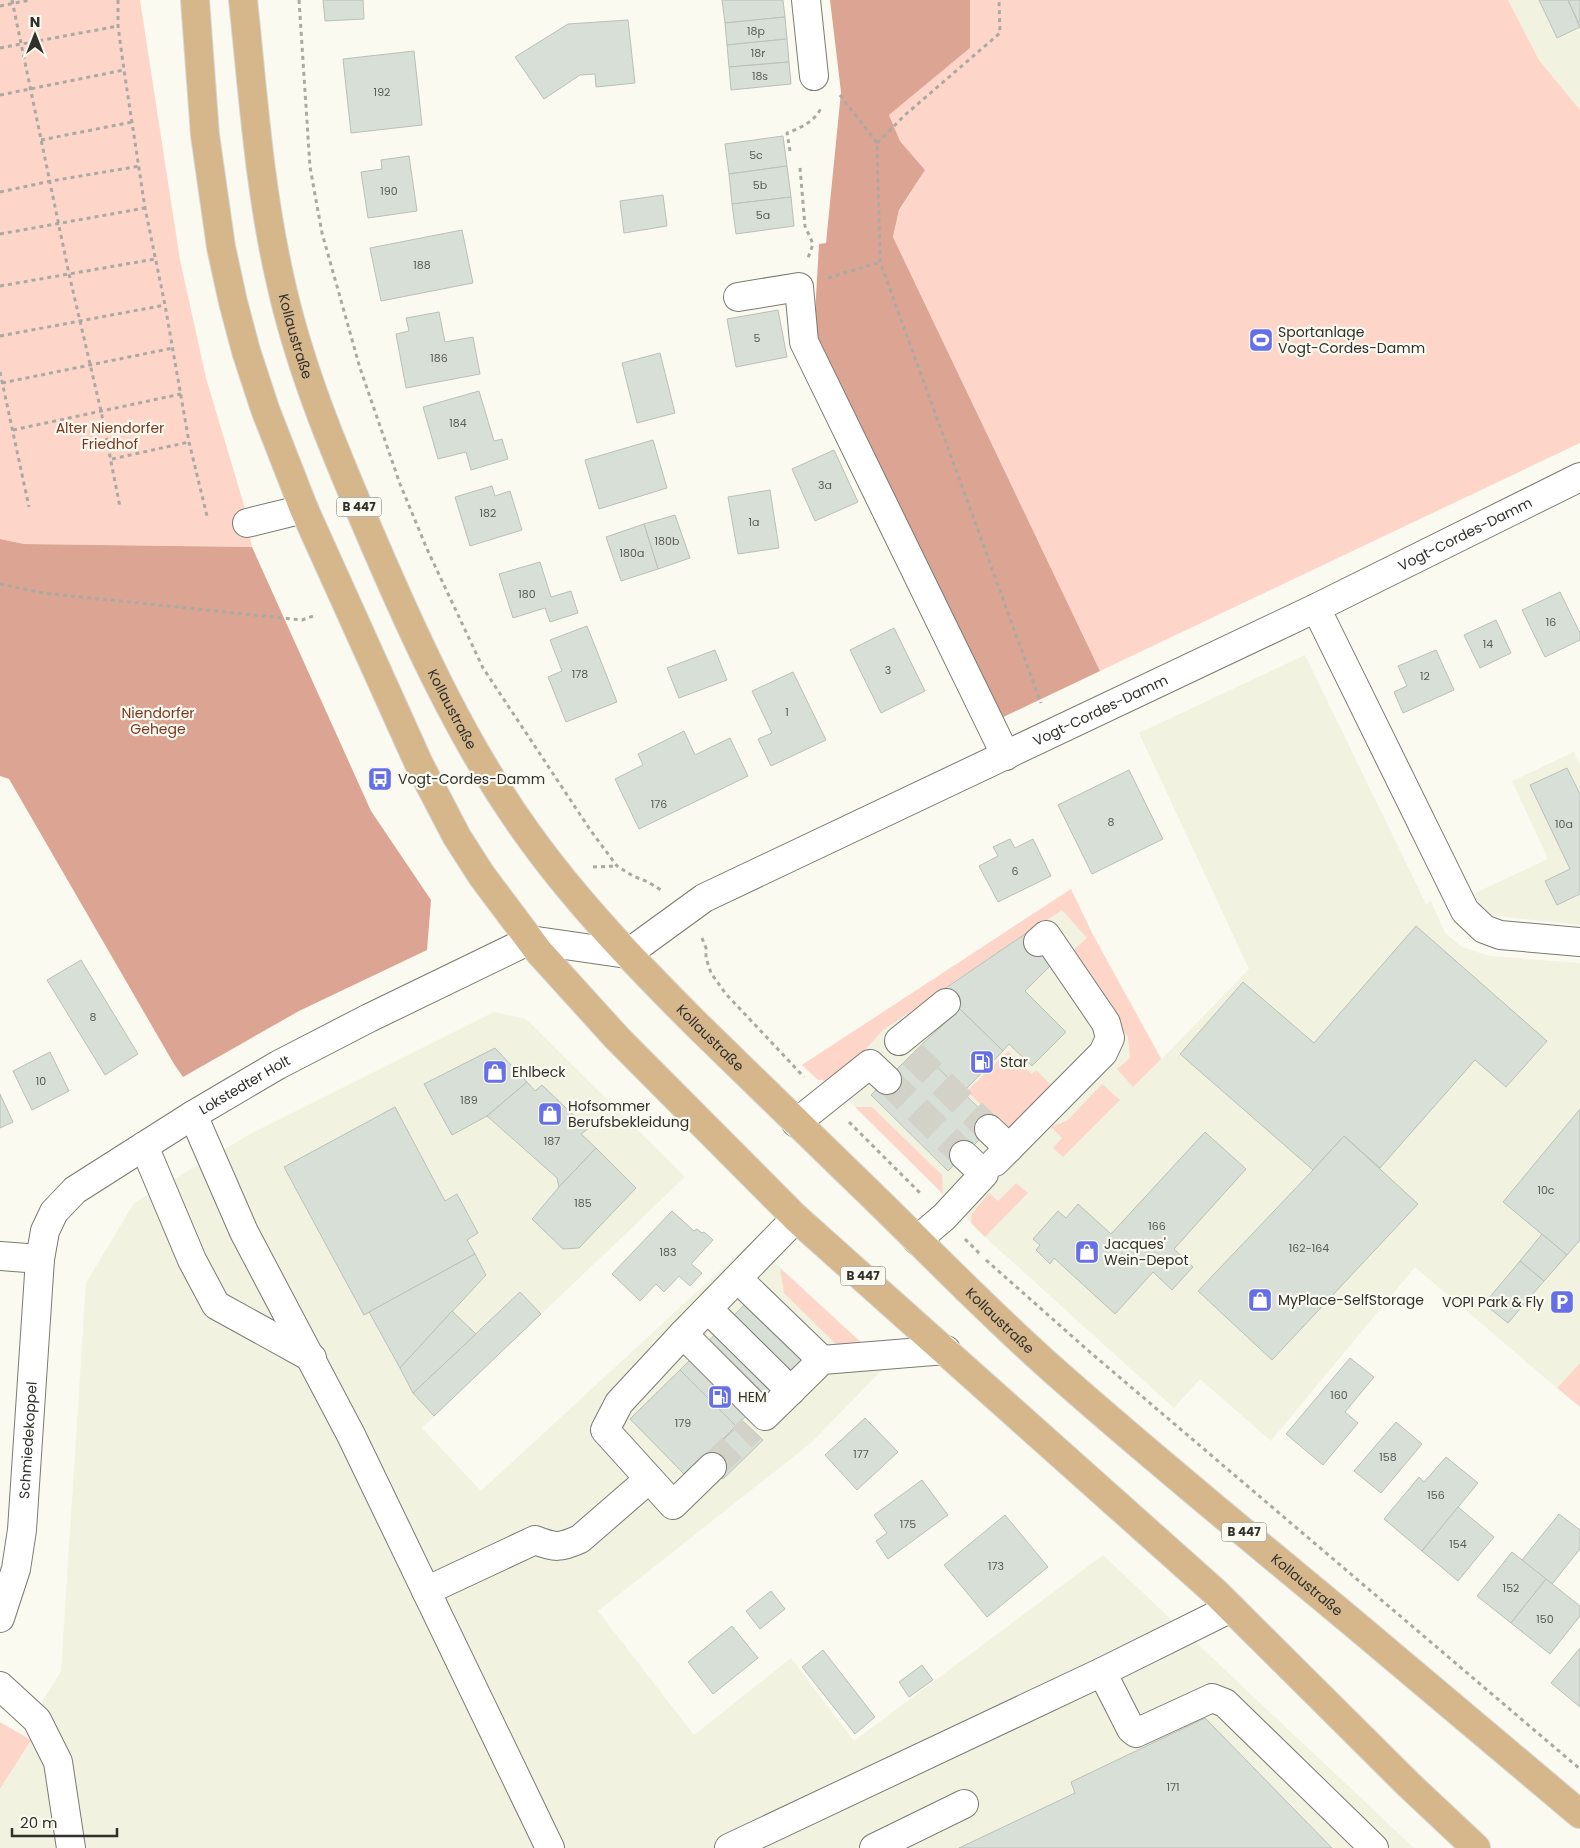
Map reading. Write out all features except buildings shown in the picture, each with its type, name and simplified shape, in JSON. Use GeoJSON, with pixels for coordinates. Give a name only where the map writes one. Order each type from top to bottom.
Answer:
{"type":"FeatureCollection","features":[{"type":"Feature","properties":{"kind":"main road","name":"B 447"},"geometry":{"type":"LineString","coordinates":[[195,0],[205,135],[221,246],[233,302],[268,417],[304,509],[435,797],[457,837],[482,876],[530,940],[617,1038],[796,1218],[946,1350],[1231,1608],[1420,1797],[1476,1848]]}},
{"type":"Feature","properties":{"kind":"main road","name":"Kollaustraße"},"geometry":{"type":"LineString","coordinates":[[243,0],[260,165],[271,238],[295,339],[308,380],[336,453],[388,575],[462,732],[526,832],[588,911],[627,954],[985,1308],[1055,1372],[1261,1547],[1577,1806]]}},
{"type":"Feature","properties":{"kind":"street"},"geometry":{"type":"LineString","coordinates":[[806,0],[814,76]]}},
{"type":"Feature","properties":{"kind":"street"},"geometry":{"type":"LineString","coordinates":[[738,297],[799,287],[804,342],[1006,756]]}},
{"type":"Feature","properties":{"kind":"street","name":"Vogt-Cordes-Damm"},"geometry":{"type":"LineString","coordinates":[[627,954],[704,898],[1316,608],[1580,477]]}},
{"type":"Feature","properties":{"kind":"street"},"geometry":{"type":"LineString","coordinates":[[247,523],[304,509]]}},
{"type":"Feature","properties":{"kind":"street"},"geometry":{"type":"LineString","coordinates":[[1316,608],[1465,911],[1484,929],[1500,935],[1580,942]]}},
{"type":"Feature","properties":{"kind":"street"},"geometry":{"type":"LineString","coordinates":[[918,1240],[944,1217],[1009,1148],[1104,1053],[1110,1038],[1106,1023],[1046,935],[1038,942]]}},
{"type":"Feature","properties":{"kind":"street"},"geometry":{"type":"LineString","coordinates":[[530,940],[627,954]]}},
{"type":"Feature","properties":{"kind":"street","name":"Lokstedter Holt"},"geometry":{"type":"LineString","coordinates":[[40,1259],[45,1231],[54,1212],[75,1190],[193,1115],[278,1065],[369,1018],[530,940]]}},
{"type":"Feature","properties":{"kind":"street"},"geometry":{"type":"LineString","coordinates":[[796,1123],[826,1099],[878,1072],[906,1048],[946,1003]]}},
{"type":"Feature","properties":{"kind":"street"},"geometry":{"type":"LineString","coordinates":[[193,1115],[244,1232],[351,1435],[550,1848]]}},
{"type":"Feature","properties":{"kind":"street"},"geometry":{"type":"LineString","coordinates":[[989,1129],[1009,1148]]}},
{"type":"Feature","properties":{"kind":"street"},"geometry":{"type":"LineString","coordinates":[[144,1146],[192,1260],[216,1305],[312,1358]]}},
{"type":"Feature","properties":{"kind":"street"},"geometry":{"type":"LineString","coordinates":[[964,1155],[984,1174]]}},
{"type":"Feature","properties":{"kind":"street"},"geometry":{"type":"LineString","coordinates":[[712,1467],[673,1505],[604,1430],[619,1403],[796,1218]]}},
{"type":"Feature","properties":{"kind":"street"},"geometry":{"type":"LineString","coordinates":[[0,1256],[40,1259]]}},
{"type":"Feature","properties":{"kind":"street","name":"Schmiedekoppel"},"geometry":{"type":"LineString","coordinates":[[0,1618],[16,1569],[22,1530],[40,1259]]}},
{"type":"Feature","properties":{"kind":"street"},"geometry":{"type":"LineString","coordinates":[[738,1279],[822,1360]]}},
{"type":"Feature","properties":{"kind":"street"},"geometry":{"type":"LineString","coordinates":[[708,1310],[790,1391]]}},
{"type":"Feature","properties":{"kind":"street"},"geometry":{"type":"LineString","coordinates":[[683,1334],[758,1422],[822,1360],[946,1350]]}},
{"type":"Feature","properties":{"kind":"street"},"geometry":{"type":"LineString","coordinates":[[426,1591],[535,1540],[552,1547],[567,1545],[580,1538],[649,1479]]}},
{"type":"Feature","properties":{"kind":"street"},"geometry":{"type":"LineString","coordinates":[[730,1848],[775,1838],[1231,1608]]}},
{"type":"Feature","properties":{"kind":"street"},"geometry":{"type":"LineString","coordinates":[[1102,1672],[1131,1729],[1136,1733],[1212,1698],[1225,1703],[1374,1848]]}},
{"type":"Feature","properties":{"kind":"street"},"geometry":{"type":"LineString","coordinates":[[0,1686],[37,1720],[58,1762],[71,1848]]}},
{"type":"Feature","properties":{"kind":"street"},"geometry":{"type":"LineString","coordinates":[[874,1848],[964,1804]]}},
{"type":"Feature","properties":{"kind":"path"},"geometry":{"type":"LineString","coordinates":[[0,6],[12,1],[30,0]]}},
{"type":"Feature","properties":{"kind":"path"},"geometry":{"type":"LineString","coordinates":[[118,0],[118,26],[145,208],[165,305],[189,442],[207,516]]}},
{"type":"Feature","properties":{"kind":"path"},"geometry":{"type":"LineString","coordinates":[[299,0],[310,167],[322,233],[360,368],[400,484],[427,550],[483,668],[591,831],[617,866],[632,876],[648,882],[671,897],[703,940],[711,973],[726,994],[757,1029],[987,1261],[1091,1353],[1580,1769]]}},
{"type":"Feature","properties":{"kind":"path"},"geometry":{"type":"LineString","coordinates":[[877,143],[905,115],[1000,33],[1000,0]]}},
{"type":"Feature","properties":{"kind":"path"},"geometry":{"type":"LineString","coordinates":[[12,1],[69,274],[102,410],[120,507]]}},
{"type":"Feature","properties":{"kind":"path"},"geometry":{"type":"LineString","coordinates":[[0,48],[118,26]]}},
{"type":"Feature","properties":{"kind":"path"},"geometry":{"type":"LineString","coordinates":[[0,95],[124,70]]}},
{"type":"Feature","properties":{"kind":"path"},"geometry":{"type":"LineString","coordinates":[[838,93],[877,143],[880,262],[1052,734]]}},
{"type":"Feature","properties":{"kind":"path"},"geometry":{"type":"LineString","coordinates":[[790,151],[788,133],[801,128],[818,115],[824,102]]}},
{"type":"Feature","properties":{"kind":"path"},"geometry":{"type":"LineString","coordinates":[[41,140],[132,122]]}},
{"type":"Feature","properties":{"kind":"path"},"geometry":{"type":"LineString","coordinates":[[0,192],[140,166]]}},
{"type":"Feature","properties":{"kind":"path"},"geometry":{"type":"LineString","coordinates":[[799,287],[813,244],[805,226],[800,168]]}},
{"type":"Feature","properties":{"kind":"path"},"geometry":{"type":"LineString","coordinates":[[0,234],[145,208]]}},
{"type":"Feature","properties":{"kind":"path"},"geometry":{"type":"LineString","coordinates":[[0,286],[155,259]]}},
{"type":"Feature","properties":{"kind":"path"},"geometry":{"type":"LineString","coordinates":[[799,287],[880,262]]}},
{"type":"Feature","properties":{"kind":"path"},"geometry":{"type":"LineString","coordinates":[[0,336],[165,305]]}},
{"type":"Feature","properties":{"kind":"path"},"geometry":{"type":"LineString","coordinates":[[2,383],[90,363],[173,348]]}},
{"type":"Feature","properties":{"kind":"path"},"geometry":{"type":"LineString","coordinates":[[0,372],[29,507]]}},
{"type":"Feature","properties":{"kind":"path"},"geometry":{"type":"LineString","coordinates":[[13,430],[181,394]]}},
{"type":"Feature","properties":{"kind":"path"},"geometry":{"type":"LineString","coordinates":[[112,459],[189,442]]}},
{"type":"Feature","properties":{"kind":"path"},"geometry":{"type":"LineString","coordinates":[[0,584],[43,592],[302,620],[347,604]]}},
{"type":"Feature","properties":{"kind":"shaded area"},"geometry":{"type":"Polygon","coordinates":[[[1508,0],[1580,0],[1580,110],[1539,60],[1508,0]]]}},
{"type":"Feature","properties":{"kind":"shaded area"},"geometry":{"type":"Polygon","coordinates":[[[1305,655],[1426,904],[1431,901],[1445,933],[1462,947],[1489,956],[1580,963],[1580,1363],[1557,1388],[1415,1267],[1271,1441],[1200,1379],[1174,1408],[985,1237],[830,1081],[818,1080],[802,1065],[1071,889],[1092,933],[1162,1059],[1249,969],[1139,733],[1305,655]]]}},
{"type":"Feature","properties":{"kind":"shaded area"},"geometry":{"type":"Polygon","coordinates":[[[1574,752],[1580,765],[1580,925],[1496,916],[1483,911],[1473,894],[1548,859],[1512,781],[1574,752]]]}},
{"type":"Feature","properties":{"kind":"shaded area"},"geometry":{"type":"Polygon","coordinates":[[[494,1012],[526,1019],[685,1177],[422,1428],[481,1491],[752,1241],[867,1348],[883,1369],[811,1443],[598,1611],[694,1735],[791,1658],[854,1741],[1103,1555],[1414,1848],[0,1848],[0,1789],[31,1740],[42,1702],[61,1671],[86,1283],[134,1203],[250,1134],[494,1012]]]}},
{"type":"Feature","properties":{"kind":"green space","name":"Alter Niendorfer Friedhof"},"geometry":{"type":"Polygon","coordinates":[[[0,0],[140,0],[180,260],[206,378],[244,505],[252,547],[24,544],[0,539],[0,0]]]}},
{"type":"Feature","properties":{"kind":"green space"},"geometry":{"type":"Polygon","coordinates":[[[830,0],[970,0],[970,48],[889,115],[900,141],[925,170],[899,210],[893,237],[1100,671],[999,719],[814,332],[819,244],[826,243],[841,92],[830,0]]]}},
{"type":"Feature","properties":{"kind":"green space","name":"Sportanlage Vogt-Cordes-Damm"},"geometry":{"type":"Polygon","coordinates":[[[970,0],[1508,0],[1539,60],[1580,110],[1580,443],[1100,671],[893,237],[899,211],[925,170],[900,141],[889,115],[970,48],[970,0]]]}},
{"type":"Feature","properties":{"kind":"green space","name":"Niendorfer Gehege"},"geometry":{"type":"Polygon","coordinates":[[[0,539],[24,544],[252,547],[371,811],[431,900],[427,950],[299,1011],[183,1077],[9,779],[0,776],[0,539]]]}},
{"type":"Feature","properties":{"kind":"green space"},"geometry":{"type":"Polygon","coordinates":[[[1071,889],[1092,933],[1161,1059],[1133,1087],[1117,1069],[1130,1058],[1128,1037],[1070,953],[1087,938],[1062,910],[883,1030],[851,1065],[830,1081],[818,1080],[802,1065],[1071,889]]]}},
{"type":"Feature","properties":{"kind":"green space"},"geometry":{"type":"Polygon","coordinates":[[[1008,1051],[1032,1074],[1036,1070],[1054,1088],[1015,1127],[1003,1127],[967,1091],[1008,1051]]]}},
{"type":"Feature","properties":{"kind":"green space"},"geometry":{"type":"Polygon","coordinates":[[[1102,1084],[1120,1100],[1063,1157],[1053,1148],[1062,1138],[1051,1127],[1068,1120],[1102,1084]]]}},
{"type":"Feature","properties":{"kind":"green space"},"geometry":{"type":"Polygon","coordinates":[[[855,1107],[872,1107],[942,1175],[943,1194],[855,1107]]]}},
{"type":"Feature","properties":{"kind":"green space"},"geometry":{"type":"Polygon","coordinates":[[[1016,1183],[1028,1193],[985,1237],[971,1223],[972,1214],[989,1193],[998,1201],[1016,1183]]]}},
{"type":"Feature","properties":{"kind":"green space"},"geometry":{"type":"Polygon","coordinates":[[[780,1268],[867,1348],[839,1347],[784,1293],[780,1268]]]}},
{"type":"Feature","properties":{"kind":"green space"},"geometry":{"type":"Polygon","coordinates":[[[1580,1363],[1580,1407],[1557,1388],[1580,1363]]]}},
{"type":"Feature","properties":{"kind":"green space"},"geometry":{"type":"Polygon","coordinates":[[[0,1722],[31,1740],[0,1789],[0,1722]]]}},
{"type":"Feature","properties":{"kind":"tunnel"},"geometry":{"type":"LineString","coordinates":[[912,1054],[989,1129]]}},
{"type":"Feature","properties":{"kind":"tunnel"},"geometry":{"type":"LineString","coordinates":[[887,1080],[964,1155]]}},
{"type":"Feature","properties":{"kind":"tunnel"},"geometry":{"type":"LineString","coordinates":[[712,1467],[751,1429]]}},
{"type":"Feature","properties":{"kind":"place","name":"Sportanlage Vogt-Cordes-Damm"},"geometry":{"type":"Point","coordinates":[1261,340]}},
{"type":"Feature","properties":{"kind":"place","name":"Vogt-Cordes-Damm"},"geometry":{"type":"Point","coordinates":[380,779]}},
{"type":"Feature","properties":{"kind":"place","name":"Star"},"geometry":{"type":"Point","coordinates":[982,1062]}},
{"type":"Feature","properties":{"kind":"place","name":"Ehlbeck"},"geometry":{"type":"Point","coordinates":[495,1072]}},
{"type":"Feature","properties":{"kind":"place","name":"Hofsommer Berufsbekleidung"},"geometry":{"type":"Point","coordinates":[550,1114]}},
{"type":"Feature","properties":{"kind":"place","name":"Jacques' Wein-Depot"},"geometry":{"type":"Point","coordinates":[1087,1252]}},
{"type":"Feature","properties":{"kind":"place","name":"MyPlace-SelfStorage"},"geometry":{"type":"Point","coordinates":[1260,1300]}},
{"type":"Feature","properties":{"kind":"place","name":"VOPI Park & Fly"},"geometry":{"type":"Point","coordinates":[1562,1302]}},
{"type":"Feature","properties":{"kind":"place","name":"HEM"},"geometry":{"type":"Point","coordinates":[720,1397]}}]}
